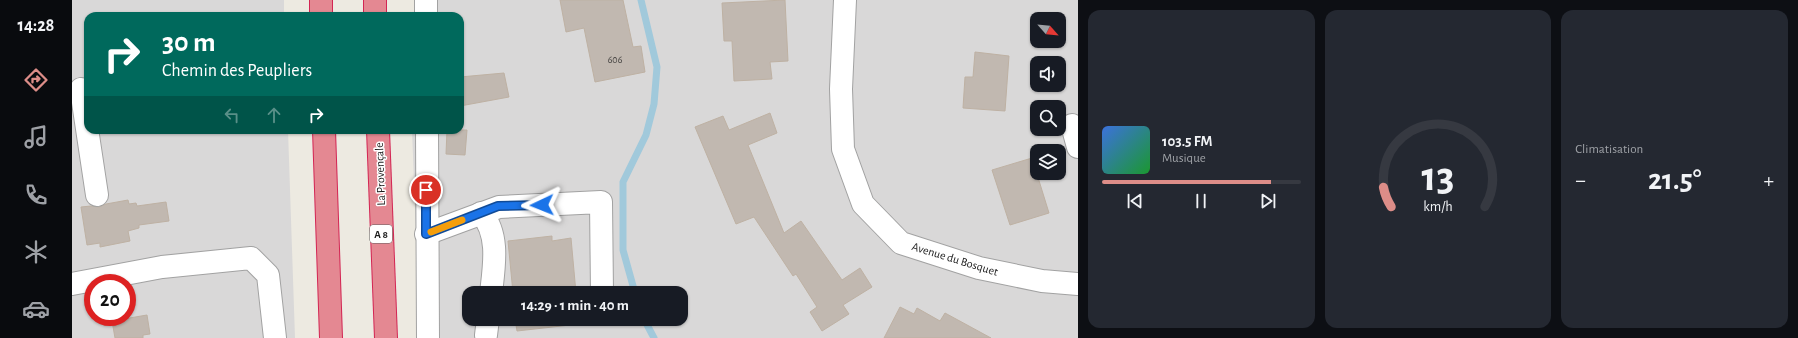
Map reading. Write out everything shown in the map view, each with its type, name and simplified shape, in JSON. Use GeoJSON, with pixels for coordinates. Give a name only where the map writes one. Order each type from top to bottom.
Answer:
{"type":"FeatureCollection","features":[{"type":"Feature","properties":{"kind":"highway"},"geometry":{"type":"LineString","coordinates":[[321,0],[321,12]]}},
{"type":"Feature","properties":{"kind":"highway"},"geometry":{"type":"LineString","coordinates":[[375,0],[375,12]]}},
{"type":"Feature","properties":{"kind":"highway"},"geometry":{"type":"LineString","coordinates":[[324,134],[331,338]]}},
{"type":"Feature","properties":{"kind":"highway","name":"La Provençale"},"geometry":{"type":"LineString","coordinates":[[378,134],[386,338]]}},
{"type":"Feature","properties":{"kind":"street"},"geometry":{"type":"LineString","coordinates":[[426,0],[426,12]]}},
{"type":"Feature","properties":{"kind":"street","name":"Avenue du Bosquet"},"geometry":{"type":"LineString","coordinates":[[845,0],[841,89],[843,149],[863,204],[901,243],[979,268],[1042,282],[1078,284]]}},
{"type":"Feature","properties":{"kind":"street"},"geometry":{"type":"LineString","coordinates":[[80,88],[84,113]]}},
{"type":"Feature","properties":{"kind":"street"},"geometry":{"type":"LineString","coordinates":[[1072,125],[1078,147]]}},
{"type":"Feature","properties":{"kind":"street"},"geometry":{"type":"LineString","coordinates":[[87,134],[97,195]]}},
{"type":"Feature","properties":{"kind":"street"},"geometry":{"type":"LineString","coordinates":[[427,134],[426,234],[428,338]]}},
{"type":"Feature","properties":{"kind":"street"},"geometry":{"type":"LineString","coordinates":[[426,234],[498,206],[601,202],[602,286]]}},
{"type":"Feature","properties":{"kind":"street"},"geometry":{"type":"LineString","coordinates":[[481,213],[487,220],[495,254],[492,286]]}},
{"type":"Feature","properties":{"kind":"street"},"geometry":{"type":"LineString","coordinates":[[72,284],[162,267],[251,258],[268,275],[275,338]]}},
{"type":"Feature","properties":{"kind":"shaded area"},"geometry":{"type":"Polygon","coordinates":[[[72,0],[284,0],[284,12],[84,12],[84,134],[288,134],[295,338],[72,338],[72,0]]]}},
{"type":"Feature","properties":{"kind":"shaded area"},"geometry":{"type":"Polygon","coordinates":[[[415,0],[1078,0],[1078,338],[420,338],[412,134],[464,134],[464,12],[415,12],[415,0]]]}},
{"type":"Feature","properties":{"kind":"building"},"geometry":{"type":"Polygon","coordinates":[[[560,0],[623,0],[633,47],[641,46],[645,72],[595,82],[584,28],[566,32],[560,0]]]}},
{"type":"Feature","properties":{"kind":"building"},"geometry":{"type":"Polygon","coordinates":[[[785,0],[788,61],[770,62],[772,79],[734,81],[732,41],[724,41],[722,3],[785,0]]]}},
{"type":"Feature","properties":{"kind":"building"},"geometry":{"type":"Polygon","coordinates":[[[975,52],[1009,56],[1005,111],[963,108],[965,77],[973,77],[975,52]]]}},
{"type":"Feature","properties":{"kind":"building"},"geometry":{"type":"Polygon","coordinates":[[[504,73],[509,97],[464,105],[464,77],[504,73]]]}},
{"type":"Feature","properties":{"kind":"building"},"geometry":{"type":"Polygon","coordinates":[[[770,113],[777,133],[748,145],[784,233],[801,221],[842,280],[860,268],[872,287],[843,305],[849,314],[822,331],[810,312],[817,307],[796,274],[793,276],[754,217],[736,224],[695,127],[723,116],[729,130],[770,113]]]}},
{"type":"Feature","properties":{"kind":"building"},"geometry":{"type":"Polygon","coordinates":[[[464,130],[467,130],[465,155],[446,154],[447,134],[464,134],[464,130]]]}},
{"type":"Feature","properties":{"kind":"building"},"geometry":{"type":"Polygon","coordinates":[[[1030,159],[1030,180],[1039,180],[1049,213],[1010,225],[992,170],[1030,159]]]}},
{"type":"Feature","properties":{"kind":"building"},"geometry":{"type":"Polygon","coordinates":[[[128,200],[129,204],[136,203],[137,206],[166,202],[169,221],[139,225],[139,228],[128,231],[130,241],[100,247],[100,243],[87,245],[81,207],[99,207],[106,204],[128,200]]]}},
{"type":"Feature","properties":{"kind":"building"},"geometry":{"type":"Polygon","coordinates":[[[552,236],[552,241],[571,238],[575,286],[512,286],[508,241],[552,236]]]}},
{"type":"Feature","properties":{"kind":"building"},"geometry":{"type":"Polygon","coordinates":[[[900,307],[914,314],[917,308],[940,321],[945,313],[991,338],[884,338],[900,307]]]}},
{"type":"Feature","properties":{"kind":"building"},"geometry":{"type":"Polygon","coordinates":[[[147,315],[150,334],[143,335],[143,338],[115,338],[113,326],[136,326],[136,317],[147,315]]]}},
{"type":"Feature","properties":{"kind":"building"},"geometry":{"type":"Polygon","coordinates":[[[516,326],[561,326],[517,331],[516,326]]]}},
{"type":"Feature","properties":{"kind":"waterway"},"geometry":{"type":"LineString","coordinates":[[633,286],[623,250],[623,182],[646,135],[654,104],[657,67],[641,0]]}},
{"type":"Feature","properties":{"kind":"waterway"},"geometry":{"type":"LineString","coordinates":[[648,326],[654,338]]}},
{"type":"Feature","properties":{"kind":"slow traffic"},"geometry":{"type":"LineString","coordinates":[[431,232],[462,220]]}},
{"type":"Feature","properties":{"kind":"route"},"geometry":{"type":"LineString","coordinates":[[426,190],[426,234],[498,206],[542,205]]}}]}
